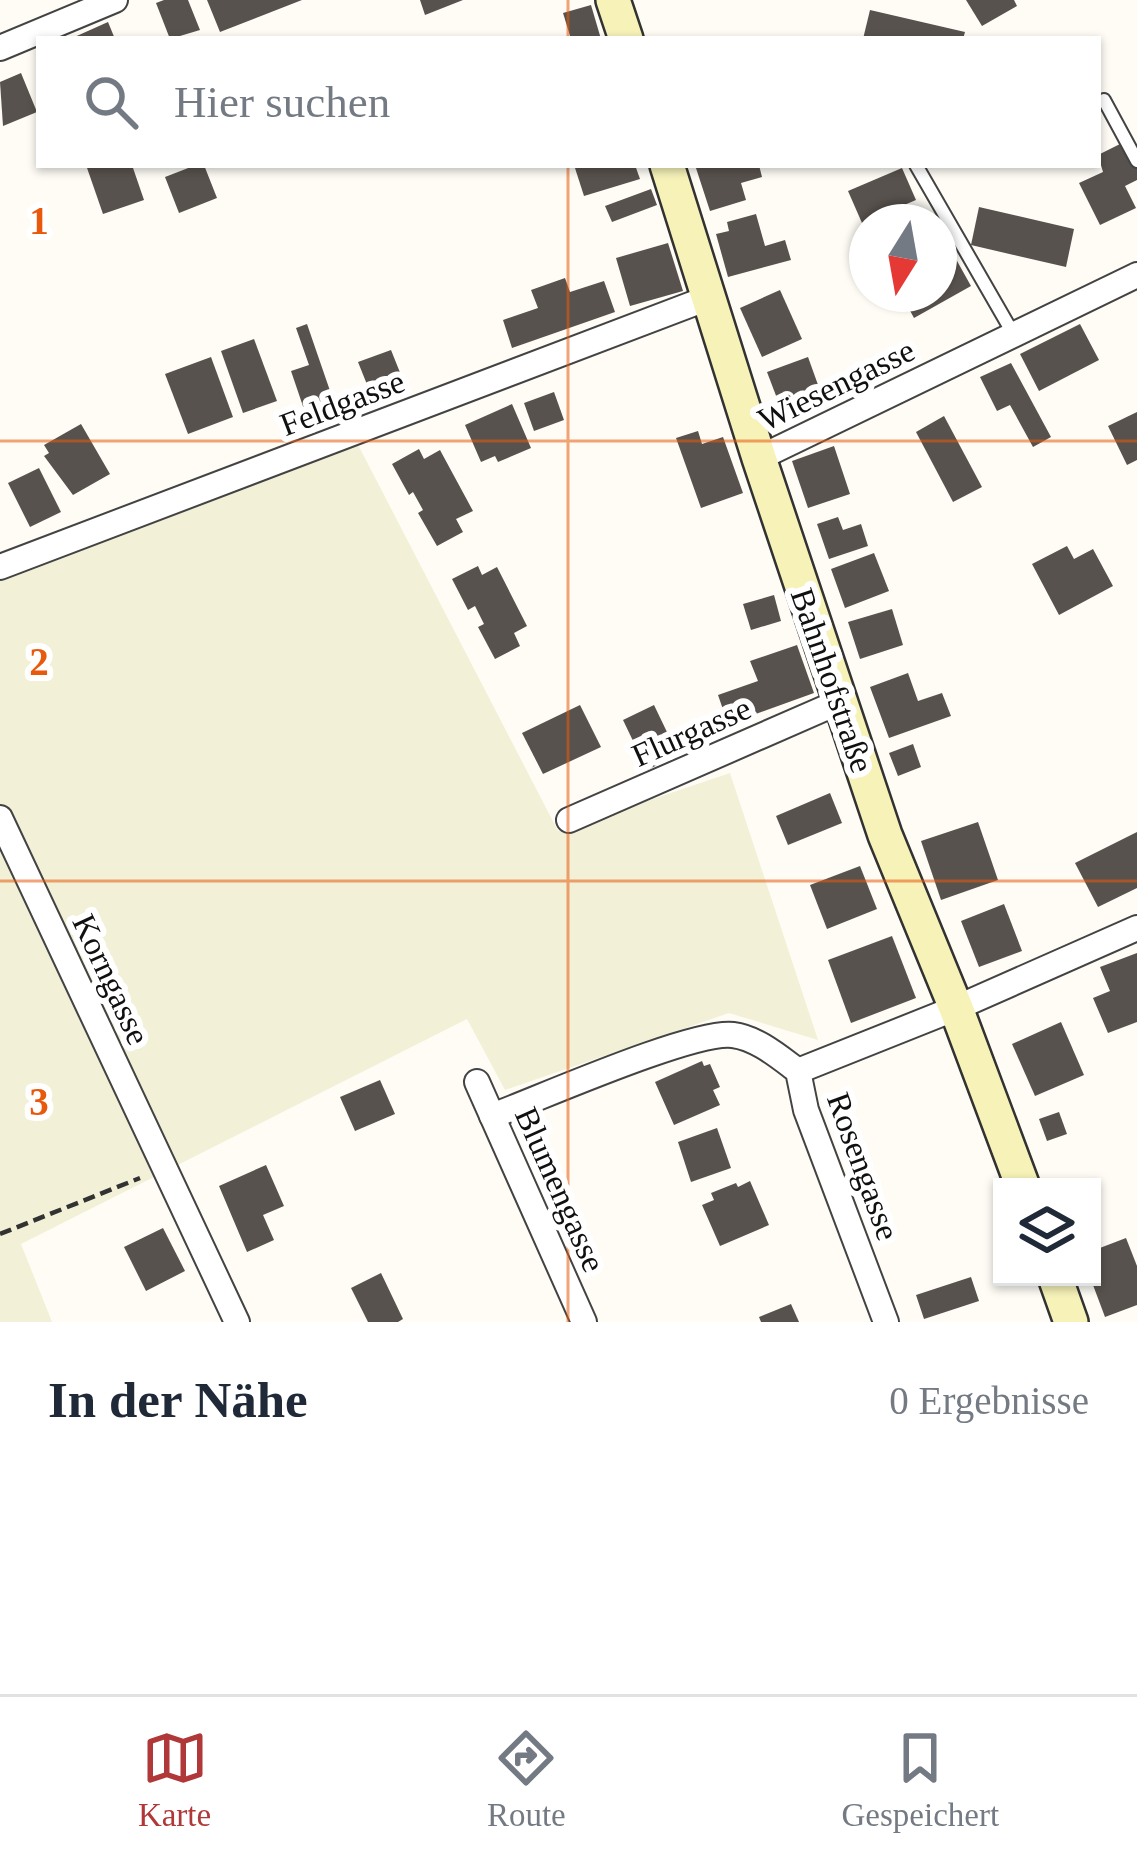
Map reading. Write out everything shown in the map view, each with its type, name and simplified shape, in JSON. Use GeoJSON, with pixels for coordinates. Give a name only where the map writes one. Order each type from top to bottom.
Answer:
{"type":"FeatureCollection","features":[{"type":"Feature","properties":{"kind":"street"},"geometry":{"type":"LineString","coordinates":[[0,47],[115,0]]}},
{"type":"Feature","properties":{"kind":"street"},"geometry":{"type":"LineString","coordinates":[[614,0],[625,36]]}},
{"type":"Feature","properties":{"kind":"street","name":"Bahnhofstraße"},"geometry":{"type":"LineString","coordinates":[[669,168],[759,458],[885,835],[1020,1178]]}},
{"type":"Feature","properties":{"kind":"street","name":"Wiesengasse"},"geometry":{"type":"LineString","coordinates":[[759,458],[1137,275]]}},
{"type":"Feature","properties":{"kind":"street","name":"Feldgasse"},"geometry":{"type":"LineString","coordinates":[[0,567],[708,298]]}},
{"type":"Feature","properties":{"kind":"street","name":"Flurgasse"},"geometry":{"type":"LineString","coordinates":[[569,820],[839,702]]}},
{"type":"Feature","properties":{"kind":"street","name":"Korngasse"},"geometry":{"type":"LineString","coordinates":[[0,818],[237,1322]]}},
{"type":"Feature","properties":{"kind":"street"},"geometry":{"type":"LineString","coordinates":[[798,1071],[1137,928]]}},
{"type":"Feature","properties":{"kind":"street","name":"Rosengasse"},"geometry":{"type":"LineString","coordinates":[[492,1116],[694,1040],[731,1035],[760,1045],[798,1071],[806,1110],[886,1322]]}},
{"type":"Feature","properties":{"kind":"street","name":"Blumengasse"},"geometry":{"type":"LineString","coordinates":[[477,1082],[584,1322]]}},
{"type":"Feature","properties":{"kind":"street"},"geometry":{"type":"LineString","coordinates":[[1058,1286],[1072,1322]]}},
{"type":"Feature","properties":{"kind":"lane"},"geometry":{"type":"LineString","coordinates":[[1104,100],[1137,160]]}},
{"type":"Feature","properties":{"kind":"lane"},"geometry":{"type":"LineString","coordinates":[[918,168],[1014,335]]}},
{"type":"Feature","properties":{"kind":"path"},"geometry":{"type":"LineString","coordinates":[[0,1234],[163,1168]]}},
{"type":"Feature","properties":{"kind":"green space"},"geometry":{"type":"Polygon","coordinates":[[[354,437],[558,831],[730,773],[818,1040],[729,1013],[505,1090],[467,1019],[21,1244],[52,1322],[0,1322],[0,573],[354,437]]]}},
{"type":"Feature","properties":{"kind":"building"},"geometry":{"type":"Polygon","coordinates":[[[188,0],[200,30],[169,36],[156,3],[188,0]]]}},
{"type":"Feature","properties":{"kind":"building"},"geometry":{"type":"Polygon","coordinates":[[[207,0],[302,0],[220,32],[207,0]]]}},
{"type":"Feature","properties":{"kind":"building"},"geometry":{"type":"Polygon","coordinates":[[[420,0],[463,0],[425,15],[420,0]]]}},
{"type":"Feature","properties":{"kind":"building"},"geometry":{"type":"Polygon","coordinates":[[[966,0],[1014,0],[1017,6],[982,26],[966,0]]]}},
{"type":"Feature","properties":{"kind":"building"},"geometry":{"type":"Polygon","coordinates":[[[591,5],[600,36],[570,36],[563,13],[591,5]]]}},
{"type":"Feature","properties":{"kind":"building"},"geometry":{"type":"Polygon","coordinates":[[[870,10],[965,32],[964,36],[864,36],[870,10]]]}},
{"type":"Feature","properties":{"kind":"building"},"geometry":{"type":"Polygon","coordinates":[[[108,22],[114,36],[77,36],[108,22]]]}},
{"type":"Feature","properties":{"kind":"building"},"geometry":{"type":"Polygon","coordinates":[[[21,73],[36,112],[3,126],[0,82],[21,73]]]}},
{"type":"Feature","properties":{"kind":"building"},"geometry":{"type":"Polygon","coordinates":[[[1126,141],[1137,164],[1137,180],[1125,186],[1136,208],[1100,225],[1079,183],[1103,172],[1101,154],[1126,141]]]}},
{"type":"Feature","properties":{"kind":"building"},"geometry":{"type":"Polygon","coordinates":[[[87,168],[133,168],[144,200],[103,214],[87,168]]]}},
{"type":"Feature","properties":{"kind":"building"},"geometry":{"type":"Polygon","coordinates":[[[188,168],[205,168],[217,198],[179,213],[165,177],[188,168]]]}},
{"type":"Feature","properties":{"kind":"building"},"geometry":{"type":"Polygon","coordinates":[[[575,168],[636,168],[640,179],[584,196],[575,168]]]}},
{"type":"Feature","properties":{"kind":"building"},"geometry":{"type":"Polygon","coordinates":[[[696,168],[760,168],[762,177],[741,183],[746,200],[710,211],[696,168]]]}},
{"type":"Feature","properties":{"kind":"building"},"geometry":{"type":"Polygon","coordinates":[[[902,168],[916,200],[854,204],[848,191],[902,168]]]}},
{"type":"Feature","properties":{"kind":"building"},"geometry":{"type":"Polygon","coordinates":[[[651,189],[657,205],[612,222],[605,206],[651,189]]]}},
{"type":"Feature","properties":{"kind":"building"},"geometry":{"type":"Polygon","coordinates":[[[979,207],[1074,229],[1066,267],[971,245],[979,207]]]}},
{"type":"Feature","properties":{"kind":"building"},"geometry":{"type":"Polygon","coordinates":[[[756,214],[765,246],[785,240],[791,260],[728,277],[716,234],[729,231],[727,222],[756,214]]]}},
{"type":"Feature","properties":{"kind":"building"},"geometry":{"type":"Polygon","coordinates":[[[668,243],[683,291],[630,306],[616,258],[668,243]]]}},
{"type":"Feature","properties":{"kind":"building"},"geometry":{"type":"Polygon","coordinates":[[[957,261],[971,286],[957,294],[957,261]]]}},
{"type":"Feature","properties":{"kind":"building"},"geometry":{"type":"Polygon","coordinates":[[[565,278],[570,292],[604,281],[615,312],[512,348],[503,320],[538,308],[531,290],[565,278]]]}},
{"type":"Feature","properties":{"kind":"building"},"geometry":{"type":"Polygon","coordinates":[[[780,290],[802,339],[762,357],[740,308],[780,290]]]}},
{"type":"Feature","properties":{"kind":"building"},"geometry":{"type":"Polygon","coordinates":[[[307,324],[338,414],[309,424],[291,371],[309,365],[296,328],[307,324]]]}},
{"type":"Feature","properties":{"kind":"building"},"geometry":{"type":"Polygon","coordinates":[[[1080,324],[1099,360],[1039,391],[1020,354],[1080,324]]]}},
{"type":"Feature","properties":{"kind":"building"},"geometry":{"type":"Polygon","coordinates":[[[254,339],[277,401],[243,413],[221,351],[254,339]]]}},
{"type":"Feature","properties":{"kind":"building"},"geometry":{"type":"Polygon","coordinates":[[[391,350],[405,385],[372,397],[358,362],[391,350]]]}},
{"type":"Feature","properties":{"kind":"building"},"geometry":{"type":"Polygon","coordinates":[[[211,357],[233,417],[188,434],[165,374],[211,357]]]}},
{"type":"Feature","properties":{"kind":"building"},"geometry":{"type":"Polygon","coordinates":[[[808,357],[826,407],[786,422],[767,372],[808,357]]]}},
{"type":"Feature","properties":{"kind":"building"},"geometry":{"type":"Polygon","coordinates":[[[1011,363],[1051,437],[1033,447],[1010,405],[997,411],[980,377],[1011,363]]]}},
{"type":"Feature","properties":{"kind":"building"},"geometry":{"type":"Polygon","coordinates":[[[554,392],[564,420],[534,431],[524,403],[554,392]]]}},
{"type":"Feature","properties":{"kind":"building"},"geometry":{"type":"Polygon","coordinates":[[[512,404],[531,448],[498,462],[495,456],[481,462],[465,425],[512,404]]]}},
{"type":"Feature","properties":{"kind":"building"},"geometry":{"type":"Polygon","coordinates":[[[1137,412],[1137,460],[1127,465],[1108,426],[1137,412]]]}},
{"type":"Feature","properties":{"kind":"building"},"geometry":{"type":"Polygon","coordinates":[[[944,416],[982,487],[953,502],[916,432],[944,416]]]}},
{"type":"Feature","properties":{"kind":"building"},"geometry":{"type":"Polygon","coordinates":[[[81,424],[110,474],[73,495],[44,456],[49,453],[44,445],[81,424]]]}},
{"type":"Feature","properties":{"kind":"building"},"geometry":{"type":"Polygon","coordinates":[[[698,431],[702,444],[723,437],[743,493],[701,508],[676,438],[698,431]]]}},
{"type":"Feature","properties":{"kind":"building"},"geometry":{"type":"Polygon","coordinates":[[[834,446],[850,494],[808,508],[792,461],[834,446]]]}},
{"type":"Feature","properties":{"kind":"building"},"geometry":{"type":"Polygon","coordinates":[[[419,449],[424,459],[440,450],[473,511],[456,519],[463,532],[437,546],[418,513],[423,510],[392,464],[419,449]]]}},
{"type":"Feature","properties":{"kind":"building"},"geometry":{"type":"Polygon","coordinates":[[[39,468],[61,512],[30,527],[8,483],[39,468]]]}},
{"type":"Feature","properties":{"kind":"building"},"geometry":{"type":"Polygon","coordinates":[[[838,517],[843,530],[861,524],[868,546],[829,559],[817,524],[838,517]]]}},
{"type":"Feature","properties":{"kind":"building"},"geometry":{"type":"Polygon","coordinates":[[[1067,546],[1074,559],[1093,549],[1113,586],[1059,615],[1032,564],[1067,546]]]}},
{"type":"Feature","properties":{"kind":"building"},"geometry":{"type":"Polygon","coordinates":[[[874,553],[889,591],[845,608],[831,569],[874,553]]]}},
{"type":"Feature","properties":{"kind":"building"},"geometry":{"type":"Polygon","coordinates":[[[478,566],[482,575],[497,567],[527,626],[514,633],[520,646],[495,659],[478,627],[484,624],[475,606],[468,610],[452,579],[478,566]]]}},
{"type":"Feature","properties":{"kind":"building"},"geometry":{"type":"Polygon","coordinates":[[[774,595],[781,621],[751,630],[743,604],[774,595]]]}},
{"type":"Feature","properties":{"kind":"building"},"geometry":{"type":"Polygon","coordinates":[[[892,609],[903,645],[860,659],[848,622],[892,609]]]}},
{"type":"Feature","properties":{"kind":"building"},"geometry":{"type":"Polygon","coordinates":[[[797,645],[814,693],[728,724],[718,695],[758,681],[750,661],[797,645]]]}},
{"type":"Feature","properties":{"kind":"building"},"geometry":{"type":"Polygon","coordinates":[[[908,673],[918,701],[942,693],[951,716],[889,738],[870,687],[908,673]]]}},
{"type":"Feature","properties":{"kind":"building"},"geometry":{"type":"Polygon","coordinates":[[[580,705],[601,747],[543,774],[522,733],[580,705]]]}},
{"type":"Feature","properties":{"kind":"building"},"geometry":{"type":"Polygon","coordinates":[[[654,705],[678,755],[647,770],[623,720],[654,705]]]}},
{"type":"Feature","properties":{"kind":"building"},"geometry":{"type":"Polygon","coordinates":[[[913,744],[921,767],[898,776],[889,753],[913,744]]]}},
{"type":"Feature","properties":{"kind":"building"},"geometry":{"type":"Polygon","coordinates":[[[830,793],[842,823],[788,845],[776,816],[830,793]]]}},
{"type":"Feature","properties":{"kind":"building"},"geometry":{"type":"Polygon","coordinates":[[[978,822],[998,880],[941,900],[921,841],[978,822]]]}},
{"type":"Feature","properties":{"kind":"building"},"geometry":{"type":"Polygon","coordinates":[[[1137,832],[1137,888],[1098,907],[1075,863],[1137,832]]]}},
{"type":"Feature","properties":{"kind":"building"},"geometry":{"type":"Polygon","coordinates":[[[860,866],[877,909],[827,929],[810,885],[860,866]]]}},
{"type":"Feature","properties":{"kind":"building"},"geometry":{"type":"Polygon","coordinates":[[[1004,904],[1022,951],[979,967],[961,921],[1004,904]]]}},
{"type":"Feature","properties":{"kind":"building"},"geometry":{"type":"Polygon","coordinates":[[[892,936],[916,998],[851,1023],[828,960],[892,936]]]}},
{"type":"Feature","properties":{"kind":"building"},"geometry":{"type":"Polygon","coordinates":[[[1137,953],[1137,1022],[1108,1033],[1093,998],[1110,991],[1100,967],[1137,953]]]}},
{"type":"Feature","properties":{"kind":"building"},"geometry":{"type":"Polygon","coordinates":[[[1061,1022],[1084,1075],[1035,1096],[1012,1044],[1061,1022]]]}},
{"type":"Feature","properties":{"kind":"building"},"geometry":{"type":"Polygon","coordinates":[[[702,1061],[704,1066],[710,1064],[720,1087],[713,1090],[720,1105],[674,1125],[655,1082],[702,1061]]]}},
{"type":"Feature","properties":{"kind":"building"},"geometry":{"type":"Polygon","coordinates":[[[380,1080],[395,1114],[355,1131],[340,1097],[380,1080]]]}},
{"type":"Feature","properties":{"kind":"building"},"geometry":{"type":"Polygon","coordinates":[[[1059,1112],[1067,1134],[1047,1141],[1039,1119],[1059,1112]]]}},
{"type":"Feature","properties":{"kind":"building"},"geometry":{"type":"Polygon","coordinates":[[[717,1128],[731,1168],[691,1182],[678,1142],[717,1128]]]}},
{"type":"Feature","properties":{"kind":"building"},"geometry":{"type":"Polygon","coordinates":[[[266,1165],[284,1206],[263,1215],[274,1240],[247,1252],[219,1186],[266,1165]]]}},
{"type":"Feature","properties":{"kind":"building"},"geometry":{"type":"Polygon","coordinates":[[[750,1181],[769,1225],[720,1246],[702,1205],[714,1200],[711,1193],[750,1181]]]}},
{"type":"Feature","properties":{"kind":"building"},"geometry":{"type":"Polygon","coordinates":[[[163,1228],[185,1271],[146,1291],[124,1247],[163,1228]]]}},
{"type":"Feature","properties":{"kind":"building"},"geometry":{"type":"Polygon","coordinates":[[[1126,1238],[1137,1266],[1137,1305],[1105,1317],[1093,1286],[1101,1286],[1101,1248],[1126,1238]]]}},
{"type":"Feature","properties":{"kind":"building"},"geometry":{"type":"Polygon","coordinates":[[[381,1273],[403,1319],[398,1322],[368,1322],[351,1288],[381,1273]]]}},
{"type":"Feature","properties":{"kind":"building"},"geometry":{"type":"Polygon","coordinates":[[[971,1277],[979,1301],[924,1319],[916,1295],[971,1277]]]}},
{"type":"Feature","properties":{"kind":"building"},"geometry":{"type":"Polygon","coordinates":[[[791,1304],[799,1322],[761,1322],[759,1317],[791,1304]]]}}]}
